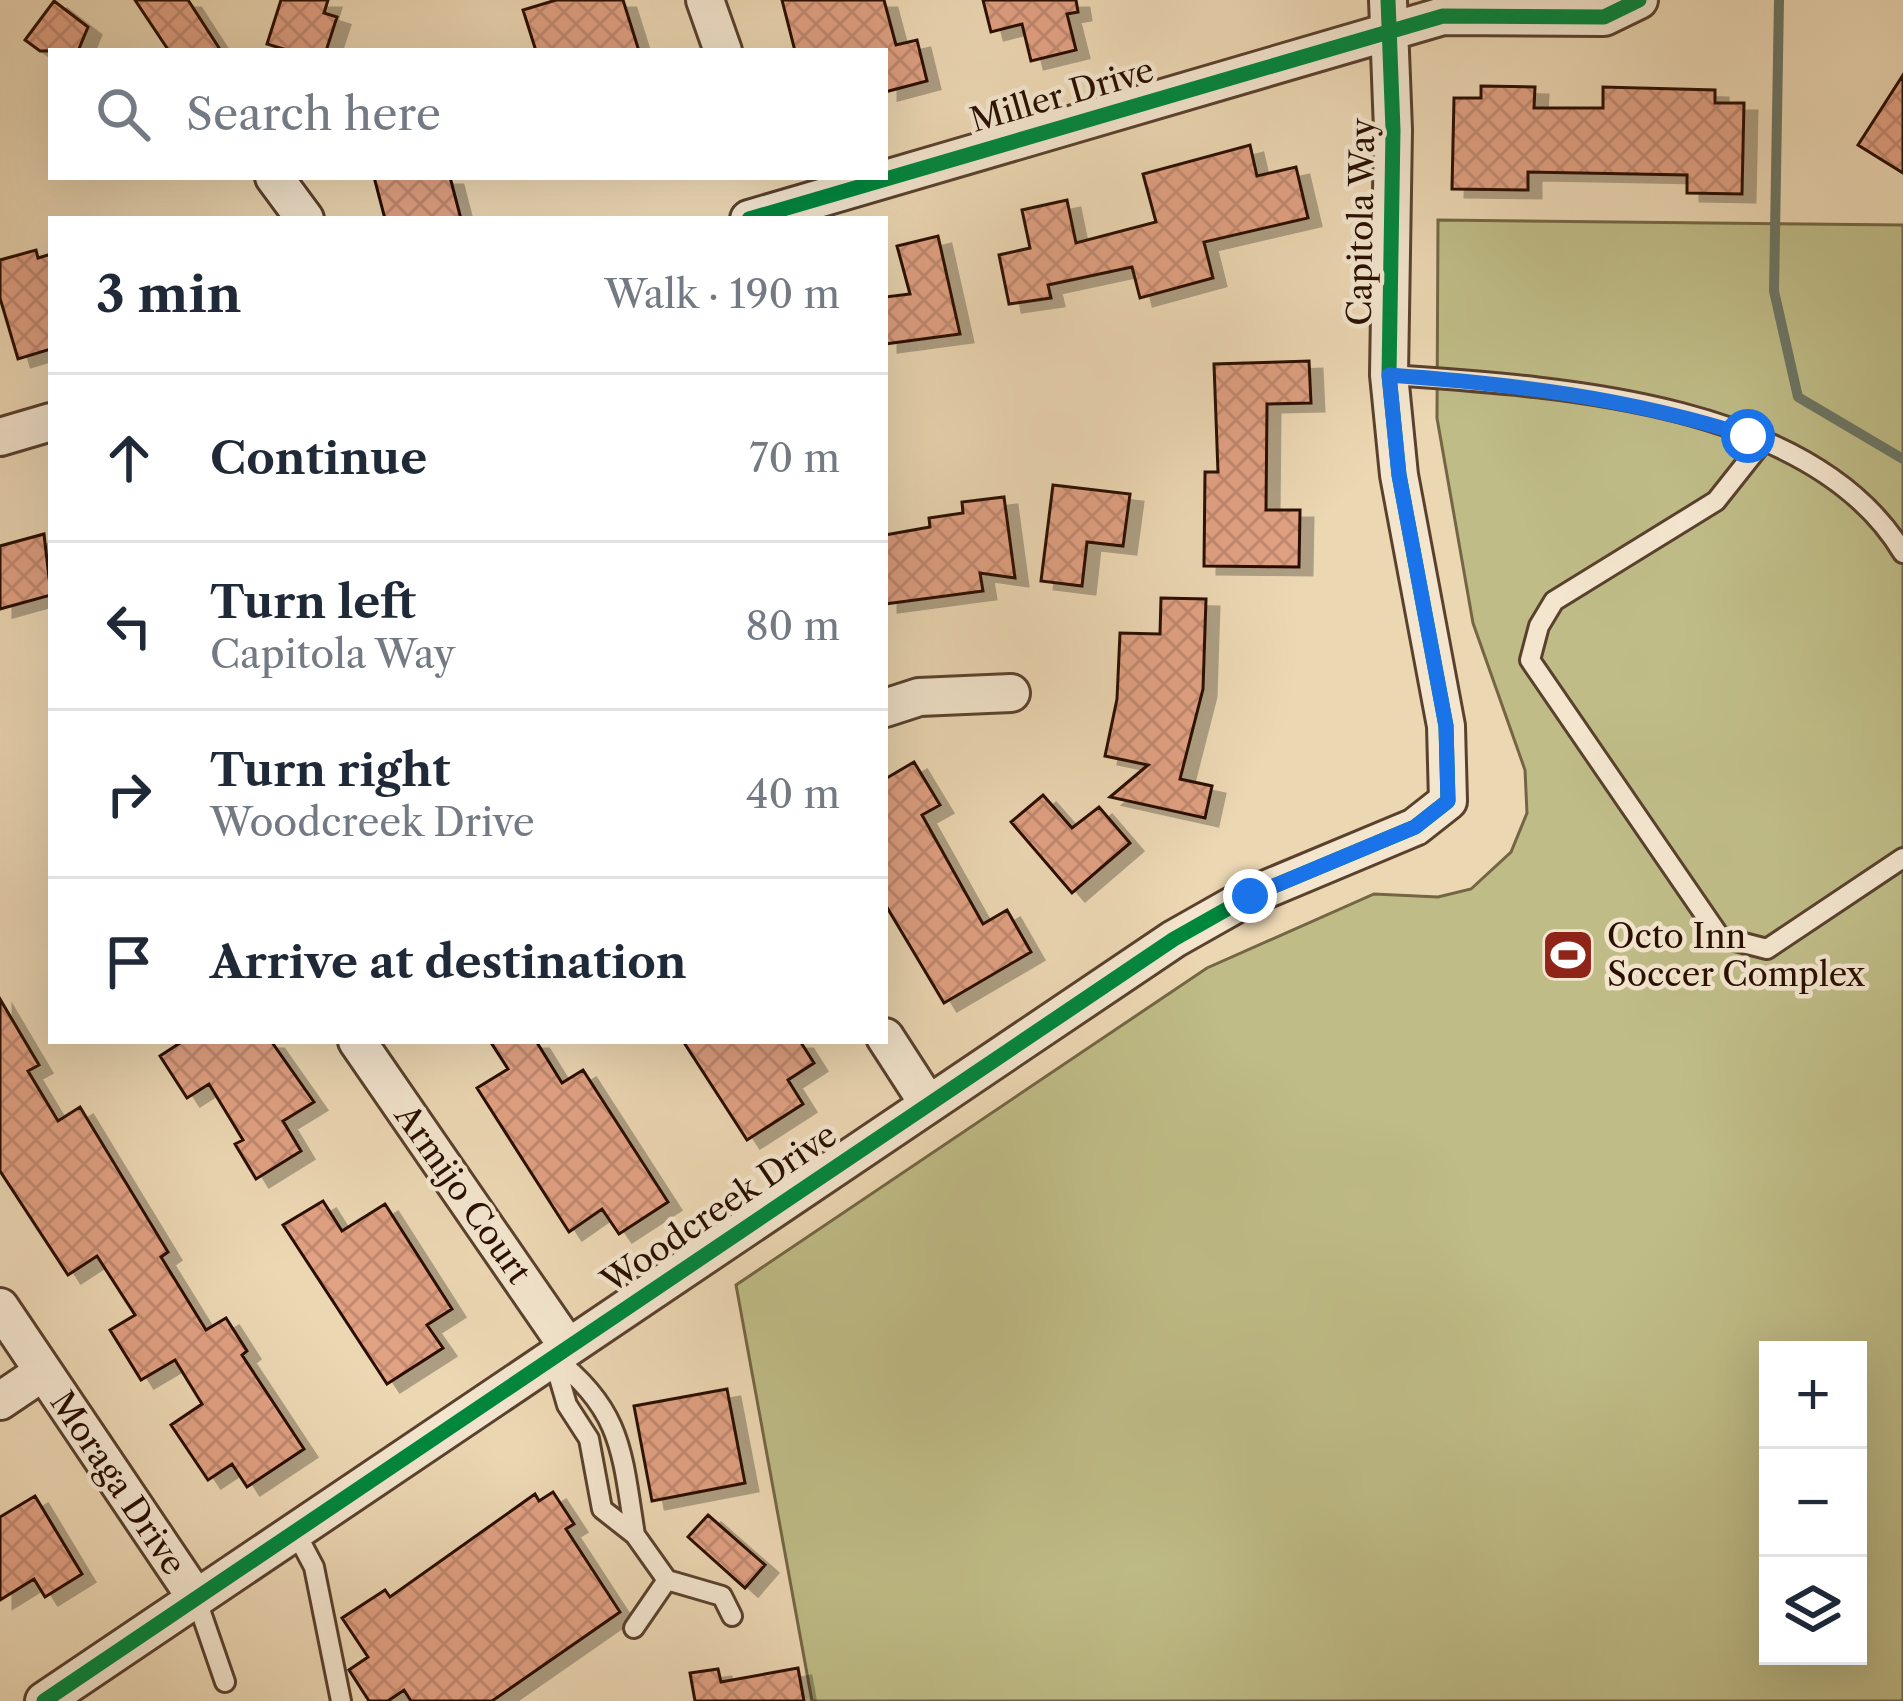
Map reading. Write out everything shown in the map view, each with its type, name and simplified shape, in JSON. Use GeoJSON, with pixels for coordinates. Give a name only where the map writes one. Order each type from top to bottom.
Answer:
{"type":"FeatureCollection","features":[{"type":"Feature","properties":{"kind":"street"},"geometry":{"type":"LineString","coordinates":[[705,0],[722,48]]}},
{"type":"Feature","properties":{"kind":"street","name":"Miller Drive"},"geometry":{"type":"LineString","coordinates":[[888,165],[1390,15],[1604,17],[1639,0]]}},
{"type":"Feature","properties":{"kind":"street","name":"Capitola Way"},"geometry":{"type":"LineString","coordinates":[[1390,15],[1389,375],[1399,475],[1449,745],[1448,801]]}},
{"type":"Feature","properties":{"kind":"street"},"geometry":{"type":"LineString","coordinates":[[276,180],[303,216]]}},
{"type":"Feature","properties":{"kind":"street","name":"Miller Drive"},"geometry":{"type":"LineString","coordinates":[[761,203],[838,180]]}},
{"type":"Feature","properties":{"kind":"street"},"geometry":{"type":"LineString","coordinates":[[0,437],[48,423]]}},
{"type":"Feature","properties":{"kind":"street"},"geometry":{"type":"LineString","coordinates":[[888,706],[919,697],[1011,693]]}},
{"type":"Feature","properties":{"kind":"street","name":"Woodcreek Drive"},"geometry":{"type":"LineString","coordinates":[[44,1701],[1174,938],[1250,896],[1415,827],[1448,801]]}},
{"type":"Feature","properties":{"kind":"street"},"geometry":{"type":"LineString","coordinates":[[888,1042],[927,1102]]}},
{"type":"Feature","properties":{"kind":"street","name":"Armijo Court"},"geometry":{"type":"LineString","coordinates":[[359,1044],[561,1352]]}},
{"type":"Feature","properties":{"kind":"street","name":"Moraga Drive"},"geometry":{"type":"LineString","coordinates":[[0,1307],[196,1598]]}},
{"type":"Feature","properties":{"kind":"street"},"geometry":{"type":"LineString","coordinates":[[0,1401],[44,1372]]}},
{"type":"Feature","properties":{"kind":"lane"},"geometry":{"type":"LineString","coordinates":[[1389,375],[1512,382],[1598,396],[1660,408],[1762,443],[1829,475],[1864,504],[1903,553]]}},
{"type":"Feature","properties":{"kind":"lane"},"geometry":{"type":"LineString","coordinates":[[1762,443],[1716,501],[1554,601],[1539,626],[1530,660],[1720,937],[1767,949],[1903,858]]}},
{"type":"Feature","properties":{"kind":"lane"},"geometry":{"type":"LineString","coordinates":[[561,1352],[616,1425],[635,1535]]}},
{"type":"Feature","properties":{"kind":"lane"},"geometry":{"type":"LineString","coordinates":[[561,1352],[567,1405],[589,1439],[602,1509],[635,1535],[667,1580],[722,1596],[732,1616]]}},
{"type":"Feature","properties":{"kind":"lane"},"geometry":{"type":"LineString","coordinates":[[296,1533],[314,1567],[341,1701]]}},
{"type":"Feature","properties":{"kind":"lane"},"geometry":{"type":"LineString","coordinates":[[634,1628],[667,1580]]}},
{"type":"Feature","properties":{"kind":"lane"},"geometry":{"type":"LineString","coordinates":[[196,1598],[225,1682]]}},
{"type":"Feature","properties":{"kind":"shaded area","name":"Octo Inn Soccer Complex"},"geometry":{"type":"Polygon","coordinates":[[[1438,220],[1903,225],[1903,1701],[812,1701],[736,1285],[1207,968],[1374,894],[1438,897],[1471,889],[1511,852],[1527,813],[1525,770],[1473,623],[1437,418],[1438,220]]]}},
{"type":"Feature","properties":{"kind":"building"},"geometry":{"type":"Polygon","coordinates":[[[135,0],[188,0],[219,48],[167,48],[135,0]]]}},
{"type":"Feature","properties":{"kind":"building"},"geometry":{"type":"Polygon","coordinates":[[[281,0],[328,0],[324,13],[337,17],[327,48],[267,44],[281,0]]]}},
{"type":"Feature","properties":{"kind":"building"},"geometry":{"type":"Polygon","coordinates":[[[556,0],[623,0],[638,48],[535,48],[523,10],[556,0]]]}},
{"type":"Feature","properties":{"kind":"building"},"geometry":{"type":"Polygon","coordinates":[[[782,0],[884,0],[896,45],[917,40],[927,81],[888,91],[888,48],[794,48],[782,0]]]}},
{"type":"Feature","properties":{"kind":"building"},"geometry":{"type":"Polygon","coordinates":[[[983,0],[1076,0],[1078,12],[1067,14],[1076,50],[1031,61],[1022,24],[991,32],[983,0]]]}},
{"type":"Feature","properties":{"kind":"building"},"geometry":{"type":"Polygon","coordinates":[[[54,1],[88,27],[79,48],[40,51],[25,40],[54,1]]]}},
{"type":"Feature","properties":{"kind":"building"},"geometry":{"type":"Polygon","coordinates":[[[1903,75],[1903,173],[1858,145],[1903,75]]]}},
{"type":"Feature","properties":{"kind":"building"},"geometry":{"type":"Polygon","coordinates":[[[1481,86],[1535,87],[1534,108],[1603,108],[1603,87],[1715,90],[1715,103],[1744,103],[1742,194],[1687,193],[1687,175],[1528,172],[1528,190],[1452,189],[1454,98],[1481,98],[1481,86]]]}},
{"type":"Feature","properties":{"kind":"building"},"geometry":{"type":"Polygon","coordinates":[[[1250,145],[1257,176],[1296,167],[1308,218],[1204,242],[1213,278],[1140,298],[1132,267],[1048,285],[1051,298],[1009,304],[999,255],[1030,248],[1022,210],[1067,200],[1076,243],[1156,222],[1143,174],[1250,145]]]}},
{"type":"Feature","properties":{"kind":"building"},"geometry":{"type":"Polygon","coordinates":[[[375,180],[451,180],[460,216],[384,216],[375,180]]]}},
{"type":"Feature","properties":{"kind":"building"},"geometry":{"type":"Polygon","coordinates":[[[938,236],[960,334],[888,344],[888,297],[910,294],[897,246],[938,236]]]}},
{"type":"Feature","properties":{"kind":"building"},"geometry":{"type":"Polygon","coordinates":[[[36,250],[38,258],[48,255],[48,350],[18,359],[0,298],[0,260],[36,250]]]}},
{"type":"Feature","properties":{"kind":"building"},"geometry":{"type":"Polygon","coordinates":[[[1309,361],[1311,403],[1267,404],[1266,510],[1300,510],[1299,567],[1204,566],[1205,472],[1218,472],[1214,364],[1309,361]]]}},
{"type":"Feature","properties":{"kind":"building"},"geometry":{"type":"Polygon","coordinates":[[[1053,485],[1130,494],[1123,546],[1087,542],[1082,586],[1041,581],[1053,485]]]}},
{"type":"Feature","properties":{"kind":"building"},"geometry":{"type":"Polygon","coordinates":[[[1004,497],[1015,578],[980,573],[983,591],[888,604],[888,534],[930,527],[929,518],[963,513],[962,502],[1004,497]]]}},
{"type":"Feature","properties":{"kind":"building"},"geometry":{"type":"Polygon","coordinates":[[[44,534],[48,596],[0,609],[0,546],[44,534]]]}},
{"type":"Feature","properties":{"kind":"building"},"geometry":{"type":"Polygon","coordinates":[[[1161,598],[1206,599],[1203,689],[1180,779],[1212,786],[1205,818],[1110,797],[1148,765],[1105,756],[1117,699],[1120,633],[1160,634],[1161,598]]]}},
{"type":"Feature","properties":{"kind":"building"},"geometry":{"type":"Polygon","coordinates":[[[914,762],[940,805],[922,815],[983,924],[1007,910],[1031,952],[944,1003],[888,909],[888,777],[914,762]]]}},
{"type":"Feature","properties":{"kind":"building"},"geometry":{"type":"Polygon","coordinates":[[[1043,795],[1072,828],[1099,807],[1130,843],[1072,893],[1011,822],[1043,795]]]}},
{"type":"Feature","properties":{"kind":"building"},"geometry":{"type":"Polygon","coordinates":[[[0,999],[39,1065],[28,1071],[58,1121],[80,1107],[168,1252],[161,1257],[206,1330],[226,1318],[247,1351],[242,1355],[304,1449],[247,1487],[232,1464],[208,1480],[171,1425],[202,1404],[175,1360],[141,1380],[110,1330],[135,1315],[97,1256],[68,1275],[0,1171],[0,999]]]}},
{"type":"Feature","properties":{"kind":"building"},"geometry":{"type":"Polygon","coordinates":[[[178,1044],[273,1044],[314,1102],[283,1121],[301,1151],[256,1179],[235,1144],[243,1140],[209,1084],[187,1098],[160,1056],[178,1044]]]}},
{"type":"Feature","properties":{"kind":"building"},"geometry":{"type":"Polygon","coordinates":[[[492,1044],[538,1044],[562,1083],[583,1070],[668,1202],[619,1234],[602,1209],[569,1232],[477,1088],[508,1069],[492,1044]]]}},
{"type":"Feature","properties":{"kind":"building"},"geometry":{"type":"Polygon","coordinates":[[[685,1044],[802,1044],[814,1063],[788,1080],[803,1104],[747,1140],[685,1044]]]}},
{"type":"Feature","properties":{"kind":"building"},"geometry":{"type":"Polygon","coordinates":[[[323,1201],[342,1231],[385,1204],[452,1309],[427,1325],[443,1348],[387,1384],[283,1225],[323,1201]]]}},
{"type":"Feature","properties":{"kind":"building"},"geometry":{"type":"Polygon","coordinates":[[[727,1389],[745,1483],[652,1501],[634,1406],[727,1389]]]}},
{"type":"Feature","properties":{"kind":"building"},"geometry":{"type":"Polygon","coordinates":[[[553,1492],[574,1524],[566,1529],[620,1612],[492,1701],[411,1701],[404,1690],[388,1701],[369,1701],[349,1670],[368,1657],[342,1618],[385,1590],[390,1597],[535,1494],[539,1501],[553,1492]]]}},
{"type":"Feature","properties":{"kind":"building"},"geometry":{"type":"Polygon","coordinates":[[[35,1496],[82,1574],[45,1597],[34,1579],[0,1600],[0,1517],[35,1496]]]}},
{"type":"Feature","properties":{"kind":"building"},"geometry":{"type":"Polygon","coordinates":[[[708,1515],[765,1565],[745,1588],[688,1537],[708,1515]]]}},
{"type":"Feature","properties":{"kind":"building"},"geometry":{"type":"Polygon","coordinates":[[[798,1668],[804,1701],[695,1701],[690,1673],[718,1669],[721,1682],[798,1668]]]}},
{"type":"Feature","properties":{"kind":"waterway"},"geometry":{"type":"LineString","coordinates":[[1779,0],[1774,291],[1798,397],[1903,459]]}},
{"type":"Feature","properties":{"kind":"cycle path"},"geometry":{"type":"LineString","coordinates":[[44,1701],[1174,939],[1250,896],[1415,827],[1448,801],[1446,726],[1399,475],[1389,375],[1393,130],[1388,0]]}},
{"type":"Feature","properties":{"kind":"cycle path"},"geometry":{"type":"LineString","coordinates":[[888,178],[1443,16],[1604,17],[1639,0]]}},
{"type":"Feature","properties":{"kind":"cycle path"},"geometry":{"type":"LineString","coordinates":[[759,216],[882,180]]}},
{"type":"Feature","properties":{"kind":"place","name":"Octo Inn Soccer Complex"},"geometry":{"type":"Point","coordinates":[1568,955]}},
{"type":"Feature","properties":{"kind":"route"},"geometry":{"type":"LineString","coordinates":[[1250,896],[1415,827],[1448,801],[1451,764],[1446,726],[1399,475],[1389,375],[1512,382],[1598,396],[1660,408],[1748,436]]}}]}
